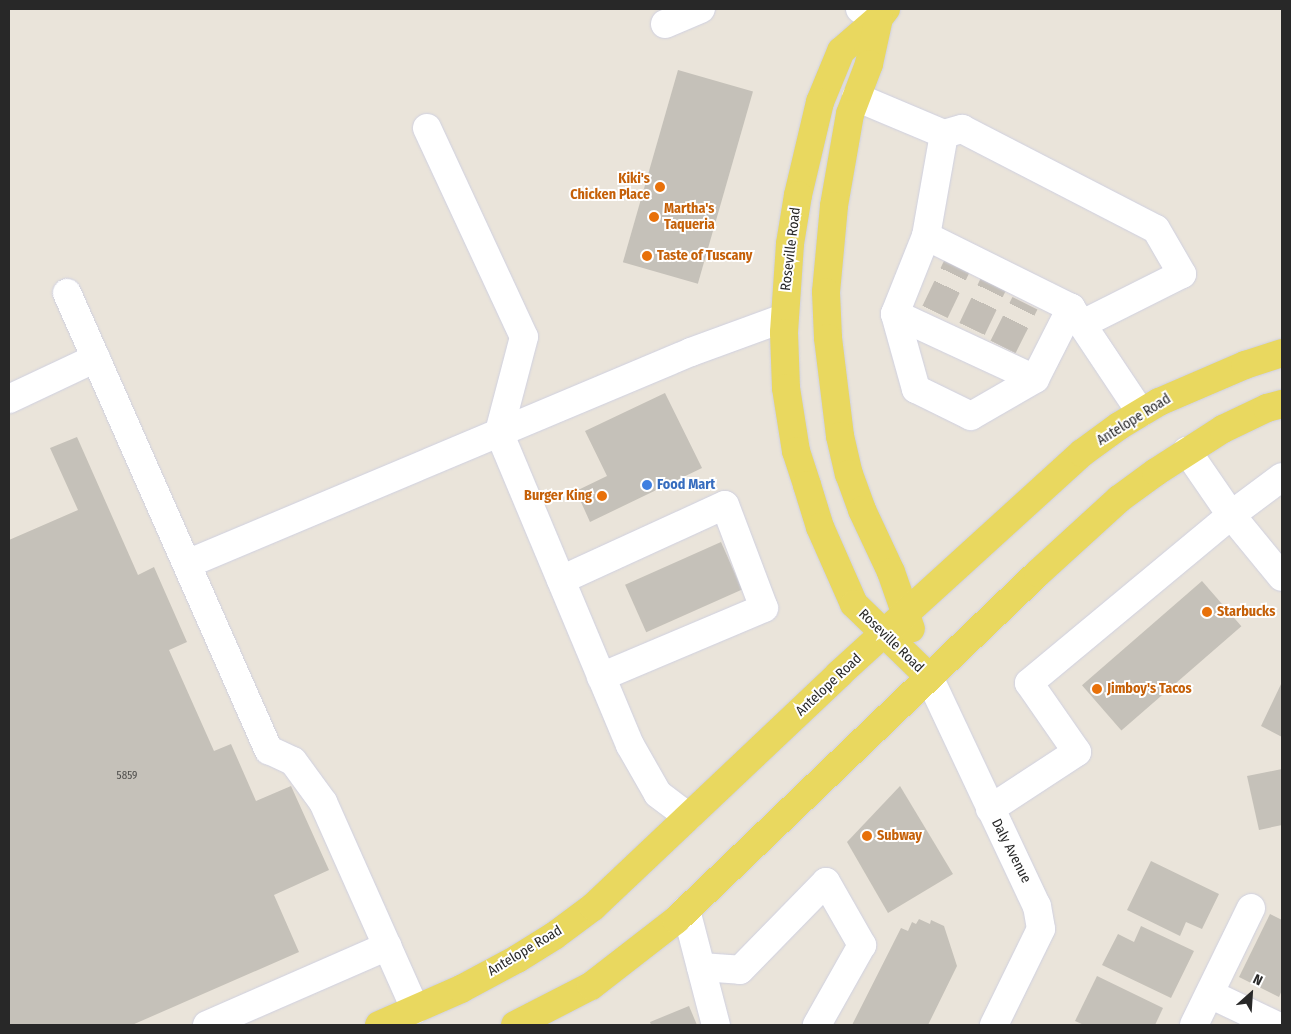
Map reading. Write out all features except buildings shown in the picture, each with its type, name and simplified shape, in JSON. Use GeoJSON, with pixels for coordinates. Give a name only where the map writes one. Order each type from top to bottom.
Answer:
{"type":"FeatureCollection","features":[{"type":"Feature","properties":{"kind":"main road","name":"Roseville Road"},"geometry":{"type":"LineString","coordinates":[[875,12],[868,64],[850,114],[830,242],[826,292],[828,338],[840,436],[849,474],[862,510],[891,572],[929,677]]}},
{"type":"Feature","properties":{"kind":"main road","name":"Roseville Road"},"geometry":{"type":"LineString","coordinates":[[875,12],[841,51],[820,102],[798,195],[790,244],[784,318],[786,388],[796,451],[818,519],[854,604],[929,677]]}},
{"type":"Feature","properties":{"kind":"main road","name":"Antelope Road"},"geometry":{"type":"LineString","coordinates":[[380,1025],[461,990],[554,936],[599,901],[906,614],[1082,453],[1141,413],[1197,384],[1282,353]]}},
{"type":"Feature","properties":{"kind":"main road"},"geometry":{"type":"LineString","coordinates":[[515,1025],[547,1018],[634,954],[686,910],[1085,528],[1126,494],[1187,451],[1223,429],[1267,408],[1282,404]]}},
{"type":"Feature","properties":{"kind":"street"},"geometry":{"type":"LineString","coordinates":[[665,24],[701,9]]}},
{"type":"Feature","properties":{"kind":"street"},"geometry":{"type":"LineString","coordinates":[[856,97],[944,134],[962,129],[1156,229],[1182,274],[1077,316],[1035,378],[971,416],[916,389],[895,314],[926,236],[944,134]]}},
{"type":"Feature","properties":{"kind":"street"},"geometry":{"type":"LineString","coordinates":[[426,128],[524,338],[499,432],[630,745],[658,794],[688,817]]}},
{"type":"Feature","properties":{"kind":"street"},"geometry":{"type":"LineString","coordinates":[[926,236],[959,260],[1029,296],[1077,316],[1141,413]]}},
{"type":"Feature","properties":{"kind":"street"},"geometry":{"type":"LineString","coordinates":[[67,293],[269,750],[293,762],[323,802],[415,1010]]}},
{"type":"Feature","properties":{"kind":"street"},"geometry":{"type":"LineString","coordinates":[[895,314],[932,320],[1000,354],[1035,378]]}},
{"type":"Feature","properties":{"kind":"street"},"geometry":{"type":"LineString","coordinates":[[187,564],[691,352],[784,318]]}},
{"type":"Feature","properties":{"kind":"street"},"geometry":{"type":"LineString","coordinates":[[9,398],[96,358]]}},
{"type":"Feature","properties":{"kind":"street"},"geometry":{"type":"LineString","coordinates":[[1187,451],[1231,516],[1282,577]]}},
{"type":"Feature","properties":{"kind":"street"},"geometry":{"type":"LineString","coordinates":[[990,809],[1077,752],[1029,683],[1231,516],[1282,477]]}},
{"type":"Feature","properties":{"kind":"street"},"geometry":{"type":"LineString","coordinates":[[561,580],[726,505],[764,608],[601,677]]}},
{"type":"Feature","properties":{"kind":"street","name":"Daly Avenue"},"geometry":{"type":"LineString","coordinates":[[929,677],[990,809],[1038,906],[1041,929],[994,1025]]}},
{"type":"Feature","properties":{"kind":"street"},"geometry":{"type":"LineString","coordinates":[[701,967],[740,970],[826,882],[862,945],[817,1025]]}},
{"type":"Feature","properties":{"kind":"street"},"geometry":{"type":"LineString","coordinates":[[1194,1025],[1250,908]]}},
{"type":"Feature","properties":{"kind":"street"},"geometry":{"type":"LineString","coordinates":[[686,910],[716,1025]]}},
{"type":"Feature","properties":{"kind":"street"},"geometry":{"type":"LineString","coordinates":[[207,1025],[388,946]]}},
{"type":"Feature","properties":{"kind":"street"},"geometry":{"type":"LineString","coordinates":[[1210,994],[1275,1025]]}},
{"type":"Feature","properties":{"kind":"tunnel"},"geometry":{"type":"LineString","coordinates":[[935,312],[957,266]]}},
{"type":"Feature","properties":{"kind":"tunnel"},"geometry":{"type":"LineString","coordinates":[[972,329],[993,285]]}},
{"type":"Feature","properties":{"kind":"tunnel"},"geometry":{"type":"LineString","coordinates":[[1003,347],[1025,303]]}},
{"type":"Feature","properties":{"kind":"place","name":"Kiki's Chicken Place"},"geometry":{"type":"Point","coordinates":[660,187]}},
{"type":"Feature","properties":{"kind":"place","name":"Martha's Taqueria"},"geometry":{"type":"Point","coordinates":[654,217]}},
{"type":"Feature","properties":{"kind":"place","name":"Taste of Tuscany"},"geometry":{"type":"Point","coordinates":[647,256]}},
{"type":"Feature","properties":{"kind":"place","name":"Food Mart"},"geometry":{"type":"Point","coordinates":[647,485]}},
{"type":"Feature","properties":{"kind":"place","name":"Burger King"},"geometry":{"type":"Point","coordinates":[602,496]}},
{"type":"Feature","properties":{"kind":"place","name":"Starbucks"},"geometry":{"type":"Point","coordinates":[1207,612]}},
{"type":"Feature","properties":{"kind":"place","name":"Jimboy's Tacos"},"geometry":{"type":"Point","coordinates":[1097,689]}},
{"type":"Feature","properties":{"kind":"place","name":"Subway"},"geometry":{"type":"Point","coordinates":[867,836]}}]}
